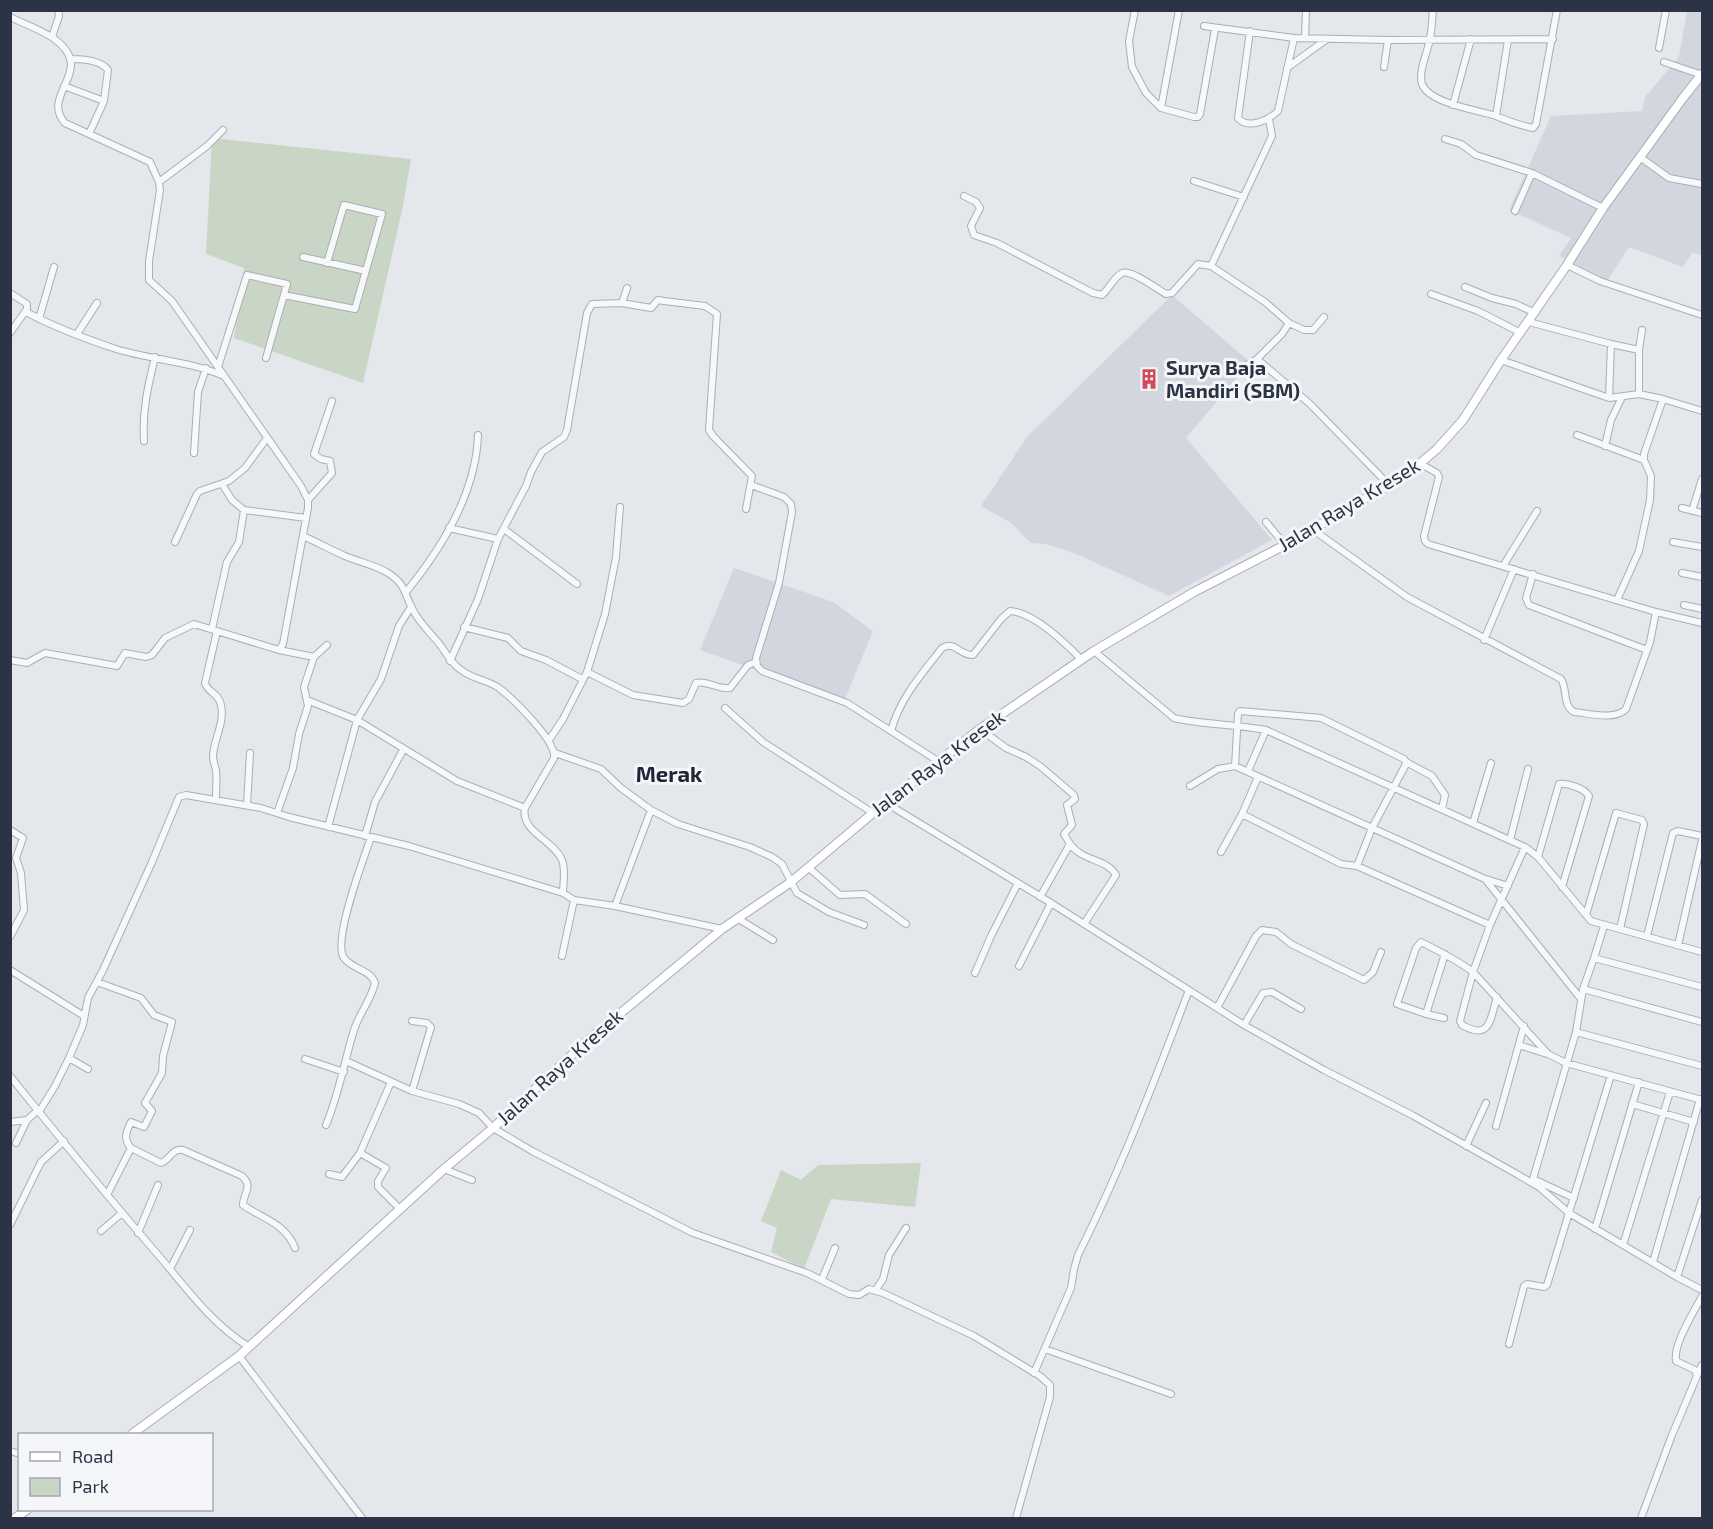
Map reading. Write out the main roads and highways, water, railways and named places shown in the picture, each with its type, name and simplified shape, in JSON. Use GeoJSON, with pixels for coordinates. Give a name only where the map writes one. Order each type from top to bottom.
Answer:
{"type":"FeatureCollection","features":[{"type":"Feature","properties":{"kind":"main road","name":"Jalan Raya Kresek"},"geometry":{"type":"LineString","coordinates":[[133,1433],[239,1356],[587,1041],[722,929],[791,882],[873,813],[980,729],[1094,651],[1194,592],[1285,545],[1389,485],[1437,449],[1463,420],[1603,208],[1702,75]]}},
{"type":"Feature","properties":{"kind":"place","name":"Surya Baja Mandiri (SBM)"},"geometry":{"type":"Point","coordinates":[1149,379]}},
{"type":"Feature","properties":{"kind":"district","name":"Merak"},"geometry":{"type":"Point","coordinates":[669,774]}}]}
